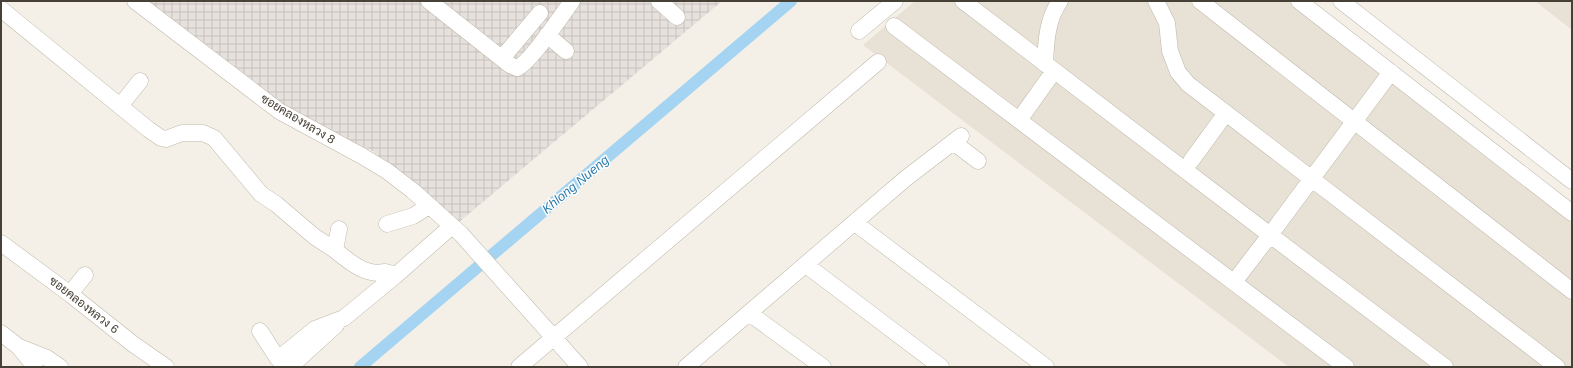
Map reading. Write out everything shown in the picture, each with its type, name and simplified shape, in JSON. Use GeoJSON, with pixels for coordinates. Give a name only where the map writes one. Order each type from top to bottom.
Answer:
{"type":"FeatureCollection","features":[{"type":"Feature","properties":{"kind":"street","name":"ซอยคลองหลวง 8"},"geometry":{"type":"LineString","coordinates":[[135,1],[279,111],[387,171],[457,230],[552,338],[580,367]]}},
{"type":"Feature","properties":{"kind":"street"},"geometry":{"type":"LineString","coordinates":[[429,1],[510,65],[517,68],[548,35],[572,1]]}},
{"type":"Feature","properties":{"kind":"street"},"geometry":{"type":"LineString","coordinates":[[659,1],[677,17]]}},
{"type":"Feature","properties":{"kind":"street"},"geometry":{"type":"LineString","coordinates":[[859,31],[895,1]]}},
{"type":"Feature","properties":{"kind":"street"},"geometry":{"type":"LineString","coordinates":[[963,1],[1049,68],[1444,367]]}},
{"type":"Feature","properties":{"kind":"street"},"geometry":{"type":"LineString","coordinates":[[1019,120],[1049,68],[1049,25],[1054,9],[1060,1]]}},
{"type":"Feature","properties":{"kind":"street"},"geometry":{"type":"LineString","coordinates":[[1156,1],[1166,22],[1170,51],[1178,72],[1188,84],[1557,367]]}},
{"type":"Feature","properties":{"kind":"street"},"geometry":{"type":"LineString","coordinates":[[1200,1],[1572,291]]}},
{"type":"Feature","properties":{"kind":"street"},"geometry":{"type":"LineString","coordinates":[[1299,1],[1572,213]]}},
{"type":"Feature","properties":{"kind":"street"},"geometry":{"type":"LineString","coordinates":[[1341,1],[1572,181]]}},
{"type":"Feature","properties":{"kind":"street"},"geometry":{"type":"LineString","coordinates":[[1,9],[161,138],[169,138],[182,133],[203,133],[214,138],[261,194],[276,204],[315,237],[356,266],[369,272],[387,271],[395,276]]}},
{"type":"Feature","properties":{"kind":"street"},"geometry":{"type":"LineString","coordinates":[[502,58],[540,13]]}},
{"type":"Feature","properties":{"kind":"street"},"geometry":{"type":"LineString","coordinates":[[894,26],[1346,367]]}},
{"type":"Feature","properties":{"kind":"street"},"geometry":{"type":"LineString","coordinates":[[548,35],[566,50]]}},
{"type":"Feature","properties":{"kind":"street"},"geometry":{"type":"LineString","coordinates":[[519,367],[878,62]]}},
{"type":"Feature","properties":{"kind":"street"},"geometry":{"type":"LineString","coordinates":[[1234,282],[1391,72]]}},
{"type":"Feature","properties":{"kind":"street"},"geometry":{"type":"LineString","coordinates":[[120,106],[140,81]]}},
{"type":"Feature","properties":{"kind":"street"},"geometry":{"type":"LineString","coordinates":[[1191,161],[1226,113]]}},
{"type":"Feature","properties":{"kind":"street"},"geometry":{"type":"LineString","coordinates":[[686,367],[905,179],[957,139],[978,161]]}},
{"type":"Feature","properties":{"kind":"street"},"geometry":{"type":"LineString","coordinates":[[387,224],[413,216],[429,206]]}},
{"type":"Feature","properties":{"kind":"street"},"geometry":{"type":"LineString","coordinates":[[854,223],[1046,367]]}},
{"type":"Feature","properties":{"kind":"street"},"geometry":{"type":"LineString","coordinates":[[335,250],[339,229]]}},
{"type":"Feature","properties":{"kind":"street"},"geometry":{"type":"LineString","coordinates":[[260,331],[283,364],[315,329],[344,318],[395,276],[457,230]]}},
{"type":"Feature","properties":{"kind":"street","name":"ซอยคลองหลวง 6"},"geometry":{"type":"LineString","coordinates":[[1,244],[70,294],[133,344],[166,367]]}},
{"type":"Feature","properties":{"kind":"street"},"geometry":{"type":"LineString","coordinates":[[806,265],[941,367]]}},
{"type":"Feature","properties":{"kind":"street"},"geometry":{"type":"LineString","coordinates":[[70,294],[85,275]]}},
{"type":"Feature","properties":{"kind":"street"},"geometry":{"type":"LineString","coordinates":[[750,313],[823,367]]}},
{"type":"Feature","properties":{"kind":"street"},"geometry":{"type":"LineString","coordinates":[[1,333],[19,347],[35,367]]}},
{"type":"Feature","properties":{"kind":"street"},"geometry":{"type":"LineString","coordinates":[[19,347],[42,355],[60,367]]}},
{"type":"Feature","properties":{"kind":"shaded area"},"geometry":{"type":"Polygon","coordinates":[[[139,1],[722,1],[459,222],[371,150],[294,118],[139,1]]]}},
{"type":"Feature","properties":{"kind":"shaded area"},"geometry":{"type":"Polygon","coordinates":[[[915,1],[1311,1],[1572,205],[1572,367],[1289,367],[863,45],[915,1]]]}},
{"type":"Feature","properties":{"kind":"shaded area"},"geometry":{"type":"Polygon","coordinates":[[[1535,1],[1572,1],[1572,30],[1535,1]]]}},
{"type":"Feature","properties":{"kind":"waterway","name":"Khlong Nueng"},"geometry":{"type":"LineString","coordinates":[[360,367],[791,1]]}}]}
